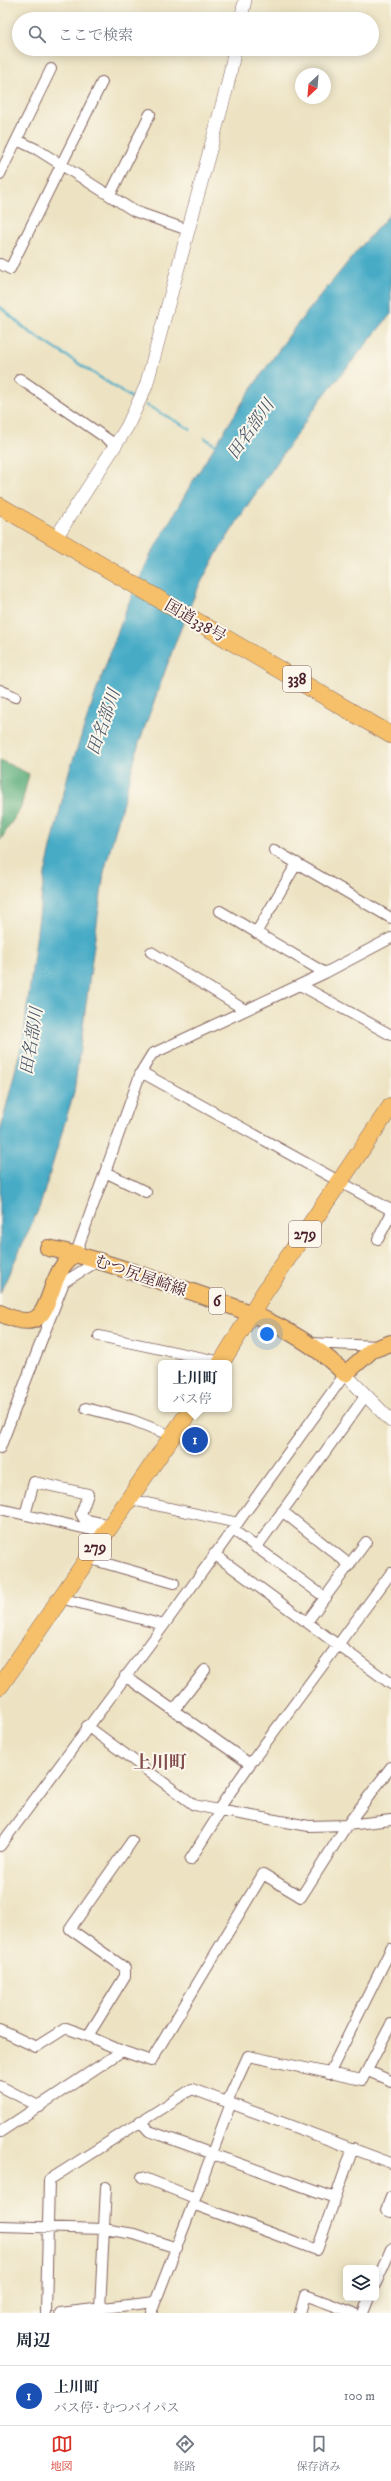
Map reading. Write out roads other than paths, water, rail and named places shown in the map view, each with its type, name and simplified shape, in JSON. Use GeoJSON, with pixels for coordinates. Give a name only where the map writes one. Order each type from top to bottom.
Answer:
{"type":"FeatureCollection","features":[{"type":"Feature","properties":{"kind":"highway","name":"国道338号"},"geometry":{"type":"LineString","coordinates":[[0,506],[202,623],[391,736]]}},
{"type":"Feature","properties":{"kind":"highway","name":"279"},"geometry":{"type":"LineString","coordinates":[[223,1360],[264,1293],[391,1106]]}},
{"type":"Feature","properties":{"kind":"highway","name":"279"},"geometry":{"type":"LineString","coordinates":[[0,1686],[188,1412]]}},
{"type":"Feature","properties":{"kind":"main road","name":"むつ尻屋崎線"},"geometry":{"type":"LineString","coordinates":[[48,1248],[76,1253],[253,1313],[310,1343],[346,1374]]}},
{"type":"Feature","properties":{"kind":"main road","name":"むつ尻屋崎線"},"geometry":{"type":"LineString","coordinates":[[5,1316],[31,1322],[41,1315],[62,1266],[76,1253]]}},
{"type":"Feature","properties":{"kind":"main road"},"geometry":{"type":"LineString","coordinates":[[346,1374],[363,1357],[385,1344]]}},
{"type":"Feature","properties":{"kind":"street"},"geometry":{"type":"LineString","coordinates":[[242,12],[245,0]]}},
{"type":"Feature","properties":{"kind":"street"},"geometry":{"type":"LineString","coordinates":[[55,539],[137,411],[146,386],[233,56]]}},
{"type":"Feature","properties":{"kind":"street"},"geometry":{"type":"LineString","coordinates":[[0,174],[51,69]]}},
{"type":"Feature","properties":{"kind":"street"},"geometry":{"type":"LineString","coordinates":[[0,264],[10,269],[102,82]]}},
{"type":"Feature","properties":{"kind":"street"},"geometry":{"type":"LineString","coordinates":[[110,195],[150,114]]}},
{"type":"Feature","properties":{"kind":"street"},"geometry":{"type":"LineString","coordinates":[[17,140],[38,150],[134,211],[188,230]]}},
{"type":"Feature","properties":{"kind":"street"},"geometry":{"type":"LineString","coordinates":[[20,379],[116,445]]}},
{"type":"Feature","properties":{"kind":"street"},"geometry":{"type":"LineString","coordinates":[[0,690],[15,697]]}},
{"type":"Feature","properties":{"kind":"street"},"geometry":{"type":"LineString","coordinates":[[274,850],[391,918]]}},
{"type":"Feature","properties":{"kind":"street"},"geometry":{"type":"LineString","coordinates":[[256,933],[297,863]]}},
{"type":"Feature","properties":{"kind":"street"},"geometry":{"type":"LineString","coordinates":[[220,911],[325,973]]}},
{"type":"Feature","properties":{"kind":"street"},"geometry":{"type":"LineString","coordinates":[[76,1253],[141,1072],[152,1054],[325,973],[391,938]]}},
{"type":"Feature","properties":{"kind":"street"},"geometry":{"type":"LineString","coordinates":[[151,952],[246,1010]]}},
{"type":"Feature","properties":{"kind":"street"},"geometry":{"type":"LineString","coordinates":[[300,984],[391,1035]]}},
{"type":"Feature","properties":{"kind":"street"},"geometry":{"type":"LineString","coordinates":[[141,1072],[391,1210]]}},
{"type":"Feature","properties":{"kind":"street"},"geometry":{"type":"LineString","coordinates":[[105,1172],[146,1192]]}},
{"type":"Feature","properties":{"kind":"street"},"geometry":{"type":"LineString","coordinates":[[378,1239],[391,1214]]}},
{"type":"Feature","properties":{"kind":"street"},"geometry":{"type":"LineString","coordinates":[[0,1448],[64,1282],[98,1260]]}},
{"type":"Feature","properties":{"kind":"street"},"geometry":{"type":"LineString","coordinates":[[99,1336],[213,1360]]}},
{"type":"Feature","properties":{"kind":"street"},"geometry":{"type":"LineString","coordinates":[[310,1343],[385,1344]]}},
{"type":"Feature","properties":{"kind":"street"},"geometry":{"type":"LineString","coordinates":[[0,1846],[87,1726],[164,1625],[346,1374],[391,1421]]}},
{"type":"Feature","properties":{"kind":"street"},"geometry":{"type":"LineString","coordinates":[[256,1548],[366,1395]]}},
{"type":"Feature","properties":{"kind":"street"},"geometry":{"type":"LineString","coordinates":[[86,1408],[132,1420],[172,1436]]}},
{"type":"Feature","properties":{"kind":"street"},"geometry":{"type":"LineString","coordinates":[[25,1515],[34,1482],[88,1494],[81,1514],[84,1519],[107,1529]]}},
{"type":"Feature","properties":{"kind":"street"},"geometry":{"type":"LineString","coordinates":[[128,1499],[236,1526],[256,1548],[326,1598]]}},
{"type":"Feature","properties":{"kind":"street"},"geometry":{"type":"LineString","coordinates":[[0,1509],[25,1515],[107,1529]]}},
{"type":"Feature","properties":{"kind":"street"},"geometry":{"type":"LineString","coordinates":[[282,1511],[350,1565]]}},
{"type":"Feature","properties":{"kind":"street"},"geometry":{"type":"LineString","coordinates":[[307,1622],[366,1542]]}},
{"type":"Feature","properties":{"kind":"street"},"geometry":{"type":"LineString","coordinates":[[214,1554],[391,1684]]}},
{"type":"Feature","properties":{"kind":"street"},"geometry":{"type":"LineString","coordinates":[[87,1558],[174,1583]]}},
{"type":"Feature","properties":{"kind":"street"},"geometry":{"type":"LineString","coordinates":[[190,1860],[219,1811],[250,1764],[391,1573]]}},
{"type":"Feature","properties":{"kind":"street"},"geometry":{"type":"LineString","coordinates":[[60,1598],[164,1625]]}},
{"type":"Feature","properties":{"kind":"street"},"geometry":{"type":"LineString","coordinates":[[174,1710],[204,1670]]}},
{"type":"Feature","properties":{"kind":"street"},"geometry":{"type":"LineString","coordinates":[[125,1676],[250,1764]]}},
{"type":"Feature","properties":{"kind":"street"},"geometry":{"type":"LineString","coordinates":[[87,1726],[194,1805],[219,1811],[309,1826],[347,1825],[391,1820]]}},
{"type":"Feature","properties":{"kind":"street"},"geometry":{"type":"LineString","coordinates":[[0,2030],[36,2047],[66,2028],[151,2061],[262,1874],[301,1897],[347,1825],[391,1767]]}},
{"type":"Feature","properties":{"kind":"street"},"geometry":{"type":"LineString","coordinates":[[88,2036],[125,1976],[124,1968],[70,1929],[132,1841]]}},
{"type":"Feature","properties":{"kind":"street"},"geometry":{"type":"LineString","coordinates":[[329,2074],[387,1967],[391,1949]]}},
{"type":"Feature","properties":{"kind":"street"},"geometry":{"type":"LineString","coordinates":[[151,2313],[177,2248],[229,2102],[248,2056],[362,2080],[391,2024]]}},
{"type":"Feature","properties":{"kind":"street"},"geometry":{"type":"LineString","coordinates":[[0,2132],[40,2107],[122,2051]]}},
{"type":"Feature","properties":{"kind":"street"},"geometry":{"type":"LineString","coordinates":[[368,2071],[391,2081]]}},
{"type":"Feature","properties":{"kind":"street"},"geometry":{"type":"LineString","coordinates":[[0,2086],[40,2107]]}},
{"type":"Feature","properties":{"kind":"street"},"geometry":{"type":"LineString","coordinates":[[46,2313],[49,2180],[192,2089],[391,2163]]}},
{"type":"Feature","properties":{"kind":"street"},"geometry":{"type":"LineString","coordinates":[[140,2121],[149,2131],[336,2198]]}},
{"type":"Feature","properties":{"kind":"street"},"geometry":{"type":"LineString","coordinates":[[142,2177],[194,2201],[317,2250],[353,2148]]}},
{"type":"Feature","properties":{"kind":"street"},"geometry":{"type":"LineString","coordinates":[[100,2309],[106,2187]]}},
{"type":"Feature","properties":{"kind":"street"},"geometry":{"type":"LineString","coordinates":[[391,2196],[386,2210],[391,2212]]}},
{"type":"Feature","properties":{"kind":"street"},"geometry":{"type":"LineString","coordinates":[[0,2226],[104,2229],[134,2234],[177,2248]]}},
{"type":"Feature","properties":{"kind":"street"},"geometry":{"type":"LineString","coordinates":[[379,2276],[391,2250]]}},
{"type":"Feature","properties":{"kind":"street"},"geometry":{"type":"LineString","coordinates":[[300,2313],[305,2295],[354,2313]]}},
{"type":"Feature","properties":{"kind":"street"},"geometry":{"type":"LineString","coordinates":[[363,2313],[368,2301]]}},
{"type":"Feature","properties":{"kind":"street"},"geometry":{"type":"LineString","coordinates":[[60,2313],[155,2302]]}},
{"type":"Feature","properties":{"kind":"water","name":"田名部川"},"geometry":{"type":"Polygon","coordinates":[[[391,213],[391,314],[321,399],[247,506],[213,560],[196,592],[177,638],[139,743],[104,872],[74,1092],[40,1206],[0,1293],[0,1132],[23,1039],[44,878],[68,775],[97,689],[127,607],[150,556],[191,484],[249,392],[295,327],[357,251],[391,213]]]}},
{"type":"Feature","properties":{"kind":"waterway"},"geometry":{"type":"LineString","coordinates":[[0,307],[28,331],[132,398]]}},
{"type":"Feature","properties":{"kind":"waterway"},"geometry":{"type":"LineString","coordinates":[[146,405],[190,429]]}},
{"type":"Feature","properties":{"kind":"waterway","name":"田名部川"},"geometry":{"type":"LineString","coordinates":[[205,438],[218,447]]}},
{"type":"Feature","properties":{"kind":"place","name":"上川町"},"geometry":{"type":"Point","coordinates":[195,1440]}},
{"type":"Feature","properties":{"kind":"district","name":"上川町"},"geometry":{"type":"Point","coordinates":[160,1762]}}]}
